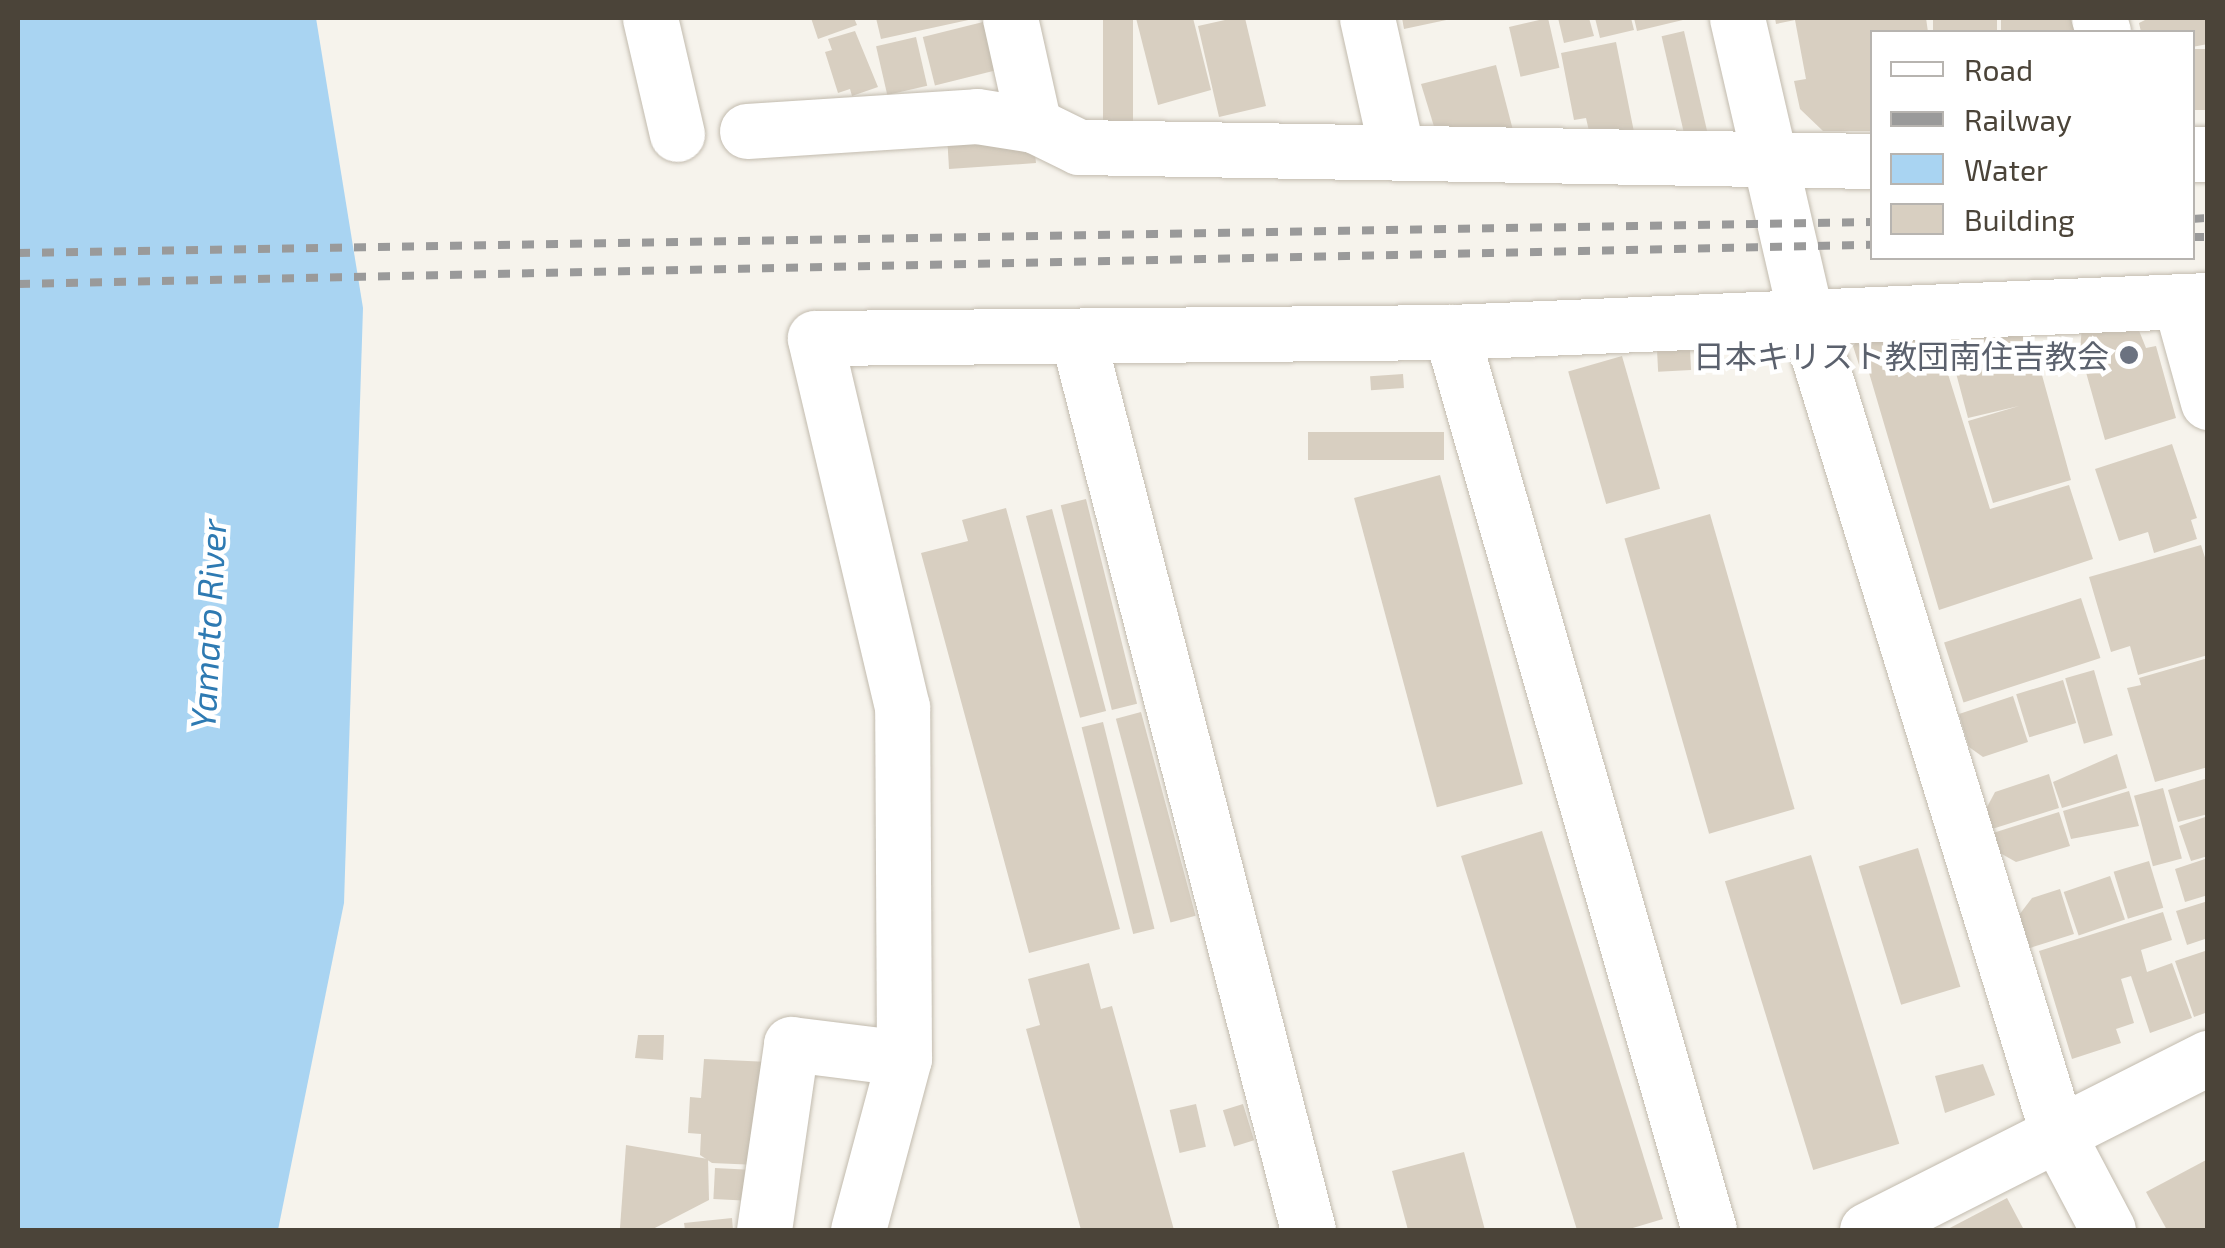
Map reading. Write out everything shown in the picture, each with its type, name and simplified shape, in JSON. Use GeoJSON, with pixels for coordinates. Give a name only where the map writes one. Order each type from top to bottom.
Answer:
{"type":"FeatureCollection","features":[{"type":"Feature","properties":{"kind":"street"},"geometry":{"type":"LineString","coordinates":[[650,18],[678,134]]}},
{"type":"Feature","properties":{"kind":"street"},"geometry":{"type":"LineString","coordinates":[[1010,18],[1034,125]]}},
{"type":"Feature","properties":{"kind":"street"},"geometry":{"type":"LineString","coordinates":[[1367,18],[1397,152]]}},
{"type":"Feature","properties":{"kind":"street"},"geometry":{"type":"LineString","coordinates":[[1737,18],[1766,163],[1792,247],[1805,313],[2058,1135],[2108,1230]]}},
{"type":"Feature","properties":{"kind":"street"},"geometry":{"type":"LineString","coordinates":[[747,131],[977,116],[1034,125],[1079,147],[1766,163],[1870,161]]}},
{"type":"Feature","properties":{"kind":"street"},"geometry":{"type":"LineString","coordinates":[[858,1230],[904,1058],[902,707],[815,338],[1451,332],[1805,313],[2194,300],[2208,402]]}},
{"type":"Feature","properties":{"kind":"street"},"geometry":{"type":"LineString","coordinates":[[1451,332],[1709,1230]]}},
{"type":"Feature","properties":{"kind":"street"},"geometry":{"type":"LineString","coordinates":[[1078,338],[1308,1230]]}},
{"type":"Feature","properties":{"kind":"street"},"geometry":{"type":"LineString","coordinates":[[764,1230],[791,1044],[904,1058]]}},
{"type":"Feature","properties":{"kind":"street"},"geometry":{"type":"LineString","coordinates":[[1867,1230],[2208,1058]]}},
{"type":"Feature","properties":{"kind":"water","name":"Yamato River"},"geometry":{"type":"Polygon","coordinates":[[[18,18],[316,18],[363,308],[344,903],[278,1230],[18,1230],[18,18]]]}},
{"type":"Feature","properties":{"kind":"building"},"geometry":{"type":"Polygon","coordinates":[[[811,18],[854,18],[857,25],[818,39],[811,18]]]}},
{"type":"Feature","properties":{"kind":"building"},"geometry":{"type":"Polygon","coordinates":[[[876,18],[973,18],[973,19],[881,39],[876,18]]]}},
{"type":"Feature","properties":{"kind":"building"},"geometry":{"type":"Polygon","coordinates":[[[1103,18],[1133,18],[1133,124],[1103,124],[1103,18]]]}},
{"type":"Feature","properties":{"kind":"building"},"geometry":{"type":"Polygon","coordinates":[[[1136,18],[1193,18],[1211,90],[1158,105],[1136,18]]]}},
{"type":"Feature","properties":{"kind":"building"},"geometry":{"type":"Polygon","coordinates":[[[1245,18],[1266,106],[1219,117],[1198,26],[1245,18]]]}},
{"type":"Feature","properties":{"kind":"building"},"geometry":{"type":"Polygon","coordinates":[[[1402,18],[1451,18],[1451,19],[1404,29],[1402,18]]]}},
{"type":"Feature","properties":{"kind":"building"},"geometry":{"type":"Polygon","coordinates":[[[1548,18],[1559,68],[1520,77],[1509,27],[1548,18]]]}},
{"type":"Feature","properties":{"kind":"building"},"geometry":{"type":"Polygon","coordinates":[[[1558,18],[1589,18],[1594,36],[1564,43],[1558,18]]]}},
{"type":"Feature","properties":{"kind":"building"},"geometry":{"type":"Polygon","coordinates":[[[1595,18],[1631,18],[1634,30],[1600,38],[1595,18]]]}},
{"type":"Feature","properties":{"kind":"building"},"geometry":{"type":"Polygon","coordinates":[[[1634,18],[1687,18],[1687,19],[1637,31],[1634,18]]]}},
{"type":"Feature","properties":{"kind":"building"},"geometry":{"type":"Polygon","coordinates":[[[1775,18],[1926,18],[1928,30],[1870,30],[1870,131],[1823,131],[1800,109],[1794,81],[1806,79],[1795,20],[1776,24],[1775,18]]]}},
{"type":"Feature","properties":{"kind":"building"},"geometry":{"type":"Polygon","coordinates":[[[1933,18],[1997,18],[1997,30],[1933,30],[1933,18]]]}},
{"type":"Feature","properties":{"kind":"building"},"geometry":{"type":"Polygon","coordinates":[[[2001,18],[2081,18],[2081,30],[2001,30],[2001,18]]]}},
{"type":"Feature","properties":{"kind":"building"},"geometry":{"type":"Polygon","coordinates":[[[2149,18],[2208,18],[2208,44],[2195,46],[2195,30],[2141,30],[2139,23],[2149,18]]]}},
{"type":"Feature","properties":{"kind":"building"},"geometry":{"type":"Polygon","coordinates":[[[983,22],[995,71],[935,86],[923,37],[983,22]]]}},
{"type":"Feature","properties":{"kind":"building"},"geometry":{"type":"Polygon","coordinates":[[[855,31],[878,87],[852,96],[850,89],[838,93],[825,52],[832,50],[828,39],[855,31]]]}},
{"type":"Feature","properties":{"kind":"building"},"geometry":{"type":"Polygon","coordinates":[[[1684,31],[1708,133],[1685,138],[1662,36],[1684,31]]]}},
{"type":"Feature","properties":{"kind":"building"},"geometry":{"type":"Polygon","coordinates":[[[916,37],[927,86],[887,95],[876,46],[916,37]]]}},
{"type":"Feature","properties":{"kind":"building"},"geometry":{"type":"Polygon","coordinates":[[[1616,42],[1634,132],[1591,140],[1586,118],[1574,120],[1561,53],[1616,42]]]}},
{"type":"Feature","properties":{"kind":"building"},"geometry":{"type":"Polygon","coordinates":[[[2195,49],[2208,49],[2208,110],[2195,110],[2195,49]]]}},
{"type":"Feature","properties":{"kind":"building"},"geometry":{"type":"Polygon","coordinates":[[[1496,65],[1514,134],[1436,133],[1421,84],[1496,65]]]}},
{"type":"Feature","properties":{"kind":"building"},"geometry":{"type":"Polygon","coordinates":[[[947,134],[1034,144],[1036,163],[949,169],[947,134]]]}},
{"type":"Feature","properties":{"kind":"building"},"geometry":{"type":"Polygon","coordinates":[[[2024,310],[2071,480],[1993,503],[1968,421],[2019,406],[1968,418],[1945,332],[2024,310]]]}},
{"type":"Feature","properties":{"kind":"building"},"geometry":{"type":"Polygon","coordinates":[[[2082,326],[2138,328],[2146,348],[2156,346],[2176,418],[2105,440],[2080,351],[2082,326]]]}},
{"type":"Feature","properties":{"kind":"building"},"geometry":{"type":"Polygon","coordinates":[[[1934,329],[1990,509],[2069,485],[2093,559],[1939,610],[1867,366],[1860,368],[1853,346],[1865,330],[1934,329]]]}},
{"type":"Feature","properties":{"kind":"building"},"geometry":{"type":"Polygon","coordinates":[[[1690,349],[1691,370],[1658,372],[1657,351],[1690,349]]]}},
{"type":"Feature","properties":{"kind":"building"},"geometry":{"type":"Polygon","coordinates":[[[1622,356],[1660,489],[1606,504],[1568,371],[1622,356]]]}},
{"type":"Feature","properties":{"kind":"building"},"geometry":{"type":"Polygon","coordinates":[[[1403,374],[1404,388],[1371,390],[1370,376],[1403,374]]]}},
{"type":"Feature","properties":{"kind":"building"},"geometry":{"type":"Polygon","coordinates":[[[1308,432],[1444,432],[1444,460],[1308,460],[1308,432]]]}},
{"type":"Feature","properties":{"kind":"building"},"geometry":{"type":"Polygon","coordinates":[[[2172,444],[2197,518],[2191,520],[2197,539],[2154,553],[2148,532],[2119,541],[2095,469],[2172,444]]]}},
{"type":"Feature","properties":{"kind":"building"},"geometry":{"type":"Polygon","coordinates":[[[1440,475],[1523,784],[1437,807],[1354,498],[1440,475]]]}},
{"type":"Feature","properties":{"kind":"building"},"geometry":{"type":"Polygon","coordinates":[[[1086,499],[1137,704],[1112,710],[1061,505],[1086,499]]]}},
{"type":"Feature","properties":{"kind":"building"},"geometry":{"type":"Polygon","coordinates":[[[1006,508],[1120,929],[1029,953],[921,553],[968,541],[962,520],[1006,508]]]}},
{"type":"Feature","properties":{"kind":"building"},"geometry":{"type":"Polygon","coordinates":[[[1052,509],[1106,711],[1080,718],[1026,516],[1052,509]]]}},
{"type":"Feature","properties":{"kind":"building"},"geometry":{"type":"Polygon","coordinates":[[[1710,514],[1795,809],[1709,834],[1624,539],[1710,514]]]}},
{"type":"Feature","properties":{"kind":"building"},"geometry":{"type":"Polygon","coordinates":[[[2201,545],[2208,567],[2208,655],[2138,675],[2130,646],[2111,652],[2089,577],[2201,545]]]}},
{"type":"Feature","properties":{"kind":"building"},"geometry":{"type":"Polygon","coordinates":[[[2081,598],[2100,658],[1964,702],[1944,642],[2081,598]]]}},
{"type":"Feature","properties":{"kind":"building"},"geometry":{"type":"Polygon","coordinates":[[[2208,658],[2208,767],[2155,782],[2127,688],[2141,685],[2139,678],[2208,658]]]}},
{"type":"Feature","properties":{"kind":"building"},"geometry":{"type":"Polygon","coordinates":[[[2094,670],[2113,735],[2084,744],[2065,678],[2094,670]]]}},
{"type":"Feature","properties":{"kind":"building"},"geometry":{"type":"Polygon","coordinates":[[[2063,680],[2076,723],[2029,737],[2016,694],[2063,680]]]}},
{"type":"Feature","properties":{"kind":"building"},"geometry":{"type":"Polygon","coordinates":[[[2013,696],[2028,742],[1983,757],[1969,747],[1959,714],[2013,696]]]}},
{"type":"Feature","properties":{"kind":"building"},"geometry":{"type":"Polygon","coordinates":[[[1141,712],[1196,916],[1170,923],[1116,719],[1141,712]]]}},
{"type":"Feature","properties":{"kind":"building"},"geometry":{"type":"Polygon","coordinates":[[[1103,722],[1155,929],[1133,934],[1082,727],[1103,722]]]}},
{"type":"Feature","properties":{"kind":"building"},"geometry":{"type":"Polygon","coordinates":[[[2117,754],[2127,788],[2062,808],[2053,782],[2117,754]]]}},
{"type":"Feature","properties":{"kind":"building"},"geometry":{"type":"Polygon","coordinates":[[[2049,774],[2059,808],[1992,829],[1986,809],[1995,792],[2049,774]]]}},
{"type":"Feature","properties":{"kind":"building"},"geometry":{"type":"Polygon","coordinates":[[[2208,778],[2208,814],[2178,822],[2168,790],[2208,778]]]}},
{"type":"Feature","properties":{"kind":"building"},"geometry":{"type":"Polygon","coordinates":[[[2163,788],[2182,859],[2153,866],[2134,796],[2163,788]]]}},
{"type":"Feature","properties":{"kind":"building"},"geometry":{"type":"Polygon","coordinates":[[[2129,791],[2139,826],[2071,839],[2063,811],[2129,791]]]}},
{"type":"Feature","properties":{"kind":"building"},"geometry":{"type":"Polygon","coordinates":[[[2059,812],[2070,846],[2016,862],[2000,853],[1993,833],[2059,812]]]}},
{"type":"Feature","properties":{"kind":"building"},"geometry":{"type":"Polygon","coordinates":[[[2208,816],[2208,856],[2191,861],[2179,826],[2208,816]]]}},
{"type":"Feature","properties":{"kind":"building"},"geometry":{"type":"Polygon","coordinates":[[[1542,831],[1663,1219],[1626,1230],[1577,1230],[1461,856],[1542,831]]]}},
{"type":"Feature","properties":{"kind":"building"},"geometry":{"type":"Polygon","coordinates":[[[1918,848],[1960,987],[1901,1005],[1859,866],[1918,848]]]}},
{"type":"Feature","properties":{"kind":"building"},"geometry":{"type":"Polygon","coordinates":[[[1811,855],[1899,1144],[1813,1170],[1725,881],[1811,855]]]}},
{"type":"Feature","properties":{"kind":"building"},"geometry":{"type":"Polygon","coordinates":[[[2208,858],[2208,895],[2185,902],[2175,869],[2208,858]]]}},
{"type":"Feature","properties":{"kind":"building"},"geometry":{"type":"Polygon","coordinates":[[[2149,861],[2163,908],[2128,919],[2114,872],[2149,861]]]}},
{"type":"Feature","properties":{"kind":"building"},"geometry":{"type":"Polygon","coordinates":[[[2110,876],[2125,919],[2079,935],[2064,892],[2110,876]]]}},
{"type":"Feature","properties":{"kind":"building"},"geometry":{"type":"Polygon","coordinates":[[[2060,889],[2074,934],[2030,948],[2019,915],[2032,898],[2060,889]]]}},
{"type":"Feature","properties":{"kind":"building"},"geometry":{"type":"Polygon","coordinates":[[[2208,901],[2208,938],[2187,945],[2176,911],[2208,901]]]}},
{"type":"Feature","properties":{"kind":"building"},"geometry":{"type":"Polygon","coordinates":[[[2163,912],[2172,940],[2141,950],[2147,972],[2172,963],[2192,1018],[2150,1033],[2131,976],[2121,979],[2134,1023],[2116,1029],[2121,1043],[2072,1059],[2039,951],[2163,912]]]}},
{"type":"Feature","properties":{"kind":"building"},"geometry":{"type":"Polygon","coordinates":[[[2208,950],[2208,1012],[2194,1017],[2175,961],[2208,950]]]}},
{"type":"Feature","properties":{"kind":"building"},"geometry":{"type":"Polygon","coordinates":[[[1089,963],[1101,1009],[1112,1006],[1174,1230],[1081,1230],[1026,1029],[1040,1025],[1028,979],[1089,963]]]}},
{"type":"Feature","properties":{"kind":"building"},"geometry":{"type":"Polygon","coordinates":[[[638,1035],[664,1035],[663,1060],[635,1058],[638,1035]]]}},
{"type":"Feature","properties":{"kind":"building"},"geometry":{"type":"Polygon","coordinates":[[[704,1059],[769,1062],[757,1165],[712,1163],[700,1155],[701,1134],[688,1133],[690,1097],[701,1098],[704,1059]]]}},
{"type":"Feature","properties":{"kind":"building"},"geometry":{"type":"Polygon","coordinates":[[[1983,1064],[1995,1095],[1945,1113],[1935,1076],[1983,1064]]]}},
{"type":"Feature","properties":{"kind":"building"},"geometry":{"type":"Polygon","coordinates":[[[1196,1104],[1206,1147],[1180,1153],[1170,1110],[1196,1104]]]}},
{"type":"Feature","properties":{"kind":"building"},"geometry":{"type":"Polygon","coordinates":[[[1243,1104],[1254,1140],[1234,1146],[1223,1110],[1243,1104]]]}},
{"type":"Feature","properties":{"kind":"building"},"geometry":{"type":"Polygon","coordinates":[[[626,1145],[708,1159],[709,1200],[651,1230],[620,1228],[626,1145]]]}},
{"type":"Feature","properties":{"kind":"building"},"geometry":{"type":"Polygon","coordinates":[[[1464,1152],[1485,1230],[1408,1230],[1392,1171],[1464,1152]]]}},
{"type":"Feature","properties":{"kind":"building"},"geometry":{"type":"Polygon","coordinates":[[[2208,1159],[2208,1230],[2167,1230],[2146,1192],[2208,1159]]]}},
{"type":"Feature","properties":{"kind":"building"},"geometry":{"type":"Polygon","coordinates":[[[715,1168],[749,1170],[747,1201],[713,1199],[715,1168]]]}},
{"type":"Feature","properties":{"kind":"building"},"geometry":{"type":"Polygon","coordinates":[[[2007,1198],[2024,1230],[1946,1230],[2007,1198]]]}},
{"type":"Feature","properties":{"kind":"building"},"geometry":{"type":"Polygon","coordinates":[[[732,1218],[733,1230],[685,1230],[684,1223],[732,1218]]]}},
{"type":"Feature","properties":{"kind":"railway"},"geometry":{"type":"LineString","coordinates":[[2195,219],[2208,218]]}},
{"type":"Feature","properties":{"kind":"railway"},"geometry":{"type":"LineString","coordinates":[[18,253],[1870,222]]}},
{"type":"Feature","properties":{"kind":"railway"},"geometry":{"type":"LineString","coordinates":[[2195,237],[2208,237]]}},
{"type":"Feature","properties":{"kind":"railway"},"geometry":{"type":"LineString","coordinates":[[18,284],[1870,245]]}},
{"type":"Feature","properties":{"kind":"place","name":"日本キリスト教団南住吉教会"},"geometry":{"type":"Point","coordinates":[2129,355]}}]}
